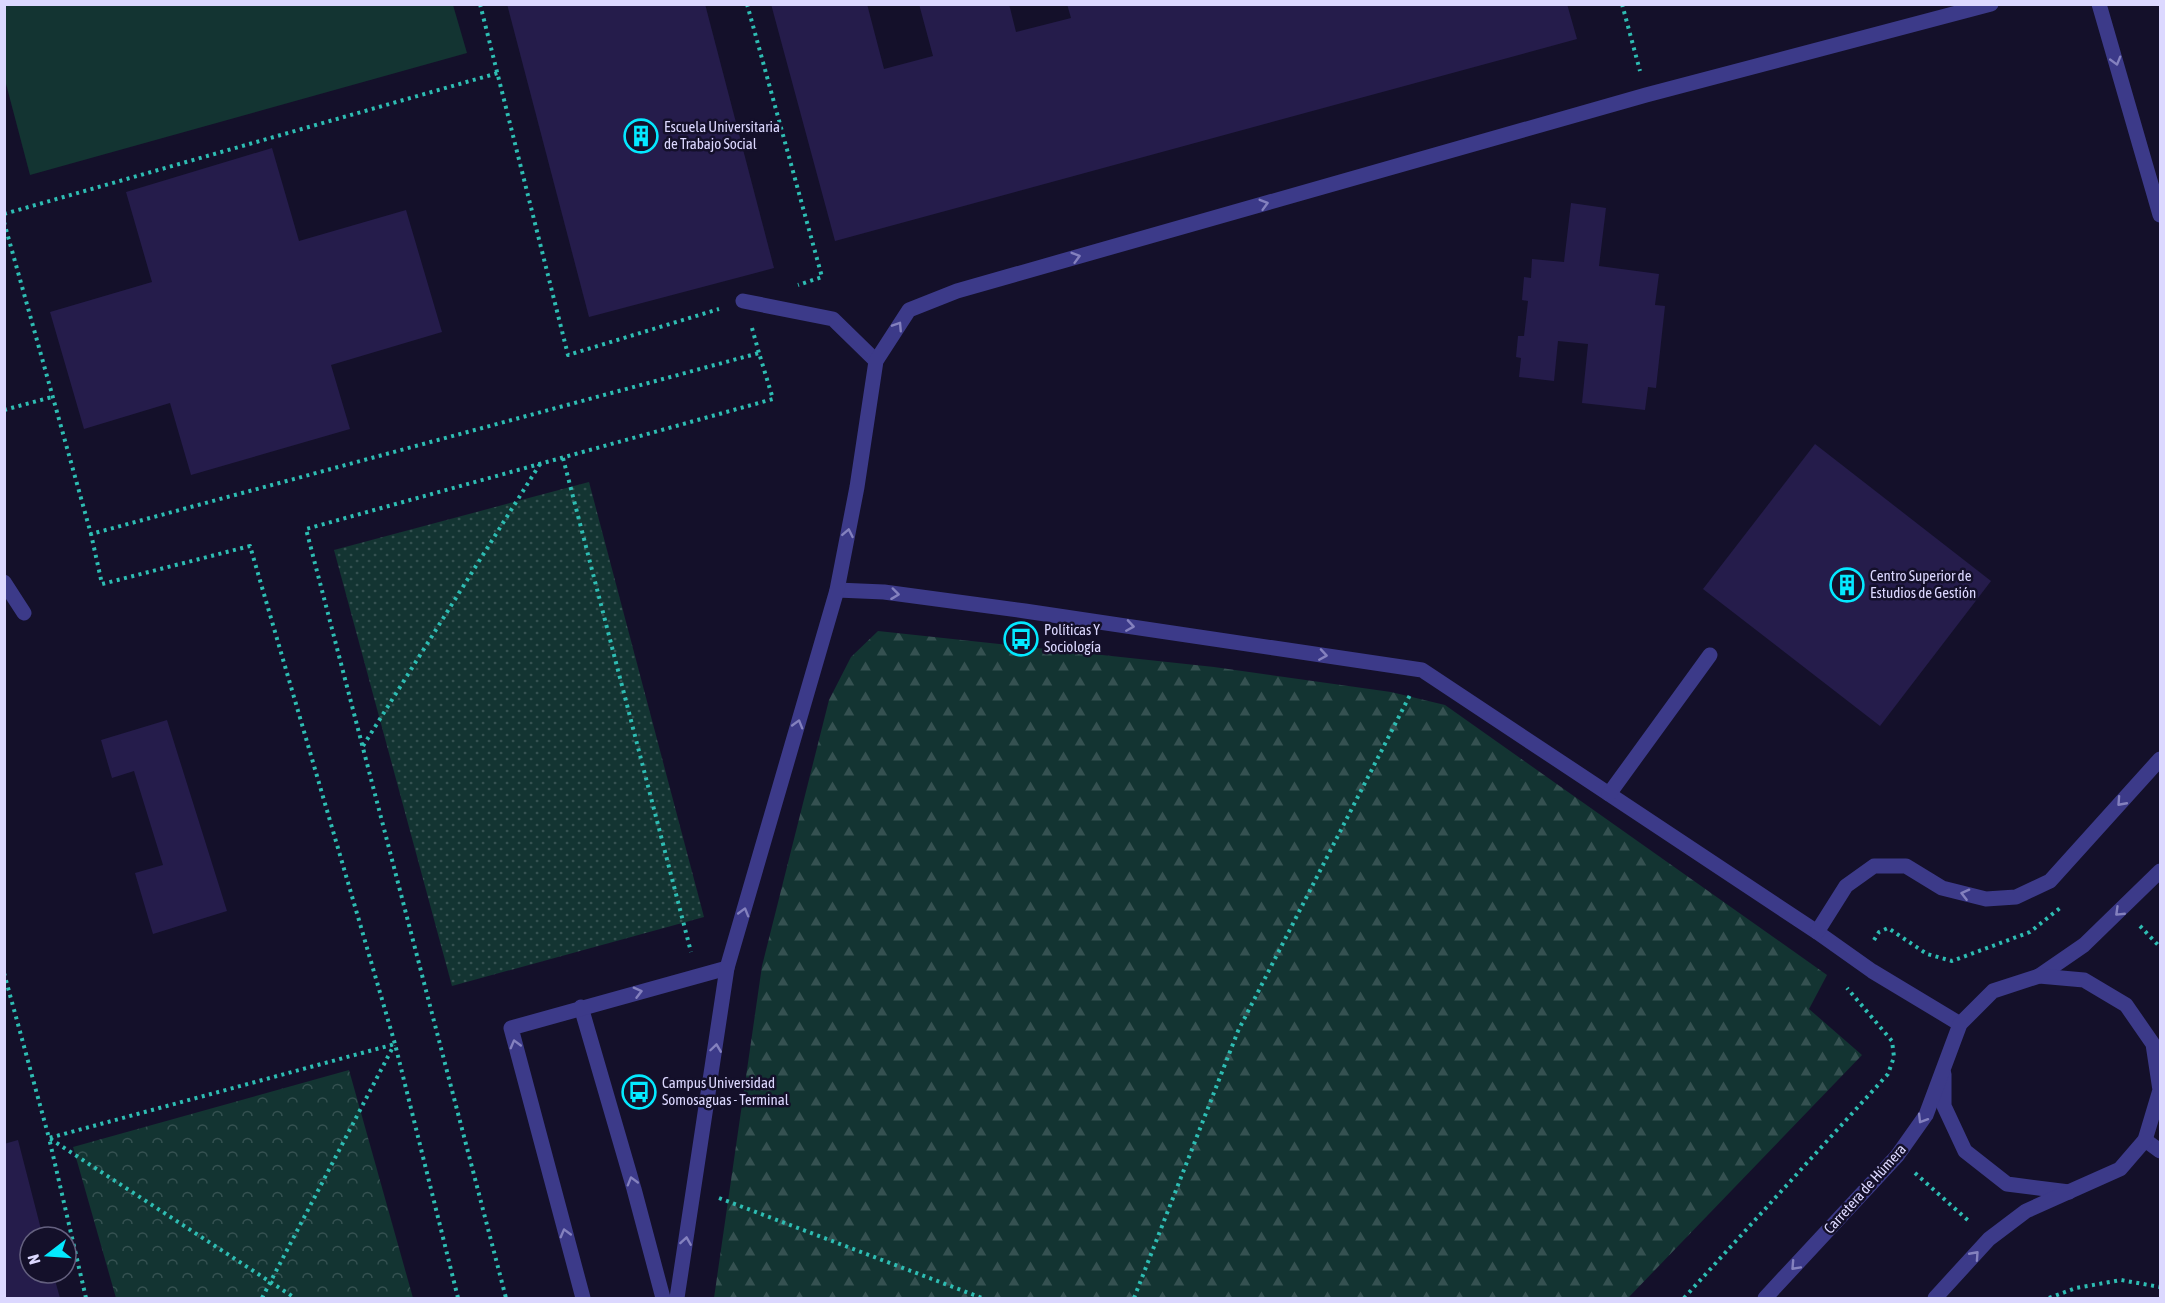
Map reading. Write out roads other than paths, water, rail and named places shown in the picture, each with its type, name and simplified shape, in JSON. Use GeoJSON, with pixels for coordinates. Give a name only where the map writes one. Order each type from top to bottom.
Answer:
{"type":"FeatureCollection","features":[{"type":"Feature","properties":{"kind":"street"},"geometry":{"type":"LineString","coordinates":[[677,1299],[728,968],[837,590],[857,487],[876,361],[909,310],[957,291],[1646,95],[1991,4]]}},
{"type":"Feature","properties":{"kind":"street"},"geometry":{"type":"LineString","coordinates":[[2099,4],[2160,215]]}},
{"type":"Feature","properties":{"kind":"street"},"geometry":{"type":"LineString","coordinates":[[743,301],[833,319],[876,361]]}},
{"type":"Feature","properties":{"kind":"street"},"geometry":{"type":"LineString","coordinates":[[4,582],[24,613]]}},
{"type":"Feature","properties":{"kind":"street"},"geometry":{"type":"LineString","coordinates":[[837,590],[884,592],[1025,611],[1422,670],[1860,962],[1960,1023],[1993,992],[2039,976],[2084,945],[2160,871]]}},
{"type":"Feature","properties":{"kind":"street"},"geometry":{"type":"LineString","coordinates":[[1609,794],[1710,655]]}},
{"type":"Feature","properties":{"kind":"street"},"geometry":{"type":"LineString","coordinates":[[1816,932],[1846,886],[1874,866],[1906,866],[1942,888],[1986,899],[2016,897],[2050,881],[2160,759]]}},
{"type":"Feature","properties":{"kind":"street"},"geometry":{"type":"LineString","coordinates":[[583,1299],[511,1028],[728,968]]}},
{"type":"Feature","properties":{"kind":"street"},"geometry":{"type":"LineString","coordinates":[[1935,1299],[1989,1239],[2026,1211],[2120,1169],[2145,1140],[2160,1089],[2153,1044],[2126,1005],[2084,980],[2039,976]]}},
{"type":"Feature","properties":{"kind":"street"},"geometry":{"type":"LineString","coordinates":[[581,1007],[634,1189],[663,1299]]}},
{"type":"Feature","properties":{"kind":"street","name":"Carretera de Húmera"},"geometry":{"type":"LineString","coordinates":[[1765,1299],[1897,1156],[1926,1114],[1960,1023]]}},
{"type":"Feature","properties":{"kind":"street"},"geometry":{"type":"LineString","coordinates":[[1944,1065],[1944,1106],[1965,1151],[2007,1184],[2071,1192]]}},
{"type":"Feature","properties":{"kind":"street"},"geometry":{"type":"LineString","coordinates":[[2145,1140],[2160,1151]]}},
{"type":"Feature","properties":{"kind":"place","name":"Escuela Universitaria de Trabajo Social"},"geometry":{"type":"Point","coordinates":[641,136]}},
{"type":"Feature","properties":{"kind":"place","name":"Centro Superior de Estudios de Gestión"},"geometry":{"type":"Point","coordinates":[1847,585]}},
{"type":"Feature","properties":{"kind":"place","name":"Políticas Y Sociología"},"geometry":{"type":"Point","coordinates":[1021,639]}},
{"type":"Feature","properties":{"kind":"place","name":"Campus Universidad Somosaguas - Terminal"},"geometry":{"type":"Point","coordinates":[639,1092]}}]}
